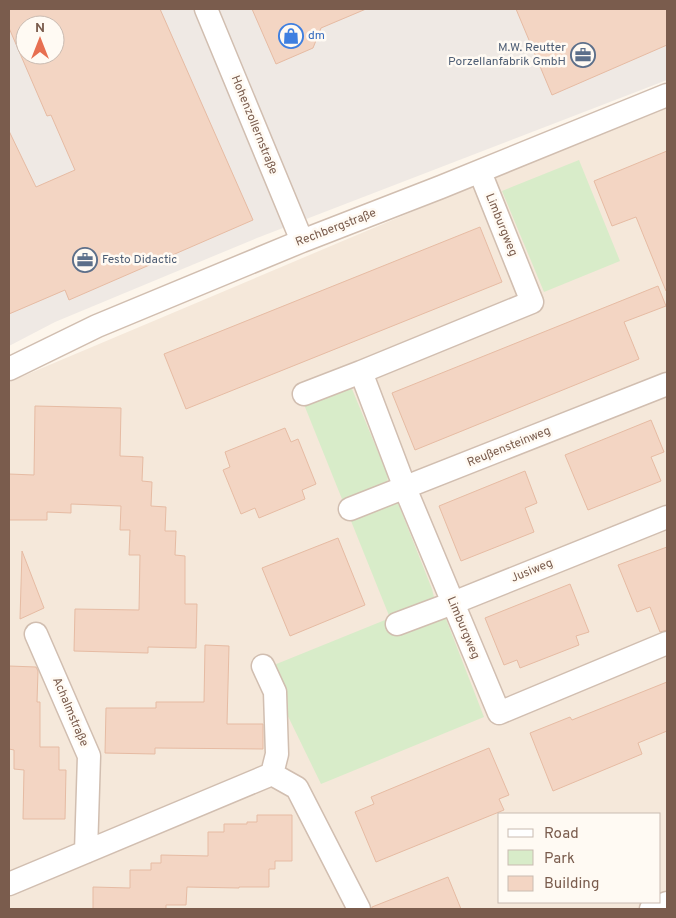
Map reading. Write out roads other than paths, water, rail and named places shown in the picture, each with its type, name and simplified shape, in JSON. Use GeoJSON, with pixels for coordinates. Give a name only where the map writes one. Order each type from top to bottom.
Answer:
{"type":"FeatureCollection","features":[{"type":"Feature","properties":{"kind":"street","name":"Hohenzollernstraße"},"geometry":{"type":"LineString","coordinates":[[206,9],[302,241]]}},
{"type":"Feature","properties":{"kind":"street","name":"Rechbergstraße"},"geometry":{"type":"LineString","coordinates":[[9,369],[97,326],[302,241],[480,172],[667,95]]}},
{"type":"Feature","properties":{"kind":"street","name":"Limburgweg"},"geometry":{"type":"LineString","coordinates":[[304,394],[532,302],[480,172]]}},
{"type":"Feature","properties":{"kind":"street","name":"Limburgweg"},"geometry":{"type":"LineString","coordinates":[[361,372],[406,488],[499,713],[667,643]]}},
{"type":"Feature","properties":{"kind":"street","name":"Reußensteinweg"},"geometry":{"type":"LineString","coordinates":[[350,509],[667,384]]}},
{"type":"Feature","properties":{"kind":"street","name":"Jusiweg"},"geometry":{"type":"LineString","coordinates":[[396,624],[453,604],[667,517]]}},
{"type":"Feature","properties":{"kind":"street","name":"Achalmstraße"},"geometry":{"type":"LineString","coordinates":[[36,634],[89,756],[86,852]]}},
{"type":"Feature","properties":{"kind":"street"},"geometry":{"type":"LineString","coordinates":[[263,666],[275,692],[277,754],[272,774]]}},
{"type":"Feature","properties":{"kind":"street"},"geometry":{"type":"LineString","coordinates":[[9,884],[272,774]]}},
{"type":"Feature","properties":{"kind":"street"},"geometry":{"type":"LineString","coordinates":[[272,774],[297,788],[359,909]]}},
{"type":"Feature","properties":{"kind":"street"},"geometry":{"type":"LineString","coordinates":[[651,909],[667,903]]}},
{"type":"Feature","properties":{"kind":"place","name":"dm"},"geometry":{"type":"Point","coordinates":[291,36]}},
{"type":"Feature","properties":{"kind":"place","name":"M.W. Reutter Porzellanfabrik GmbH"},"geometry":{"type":"Point","coordinates":[583,55]}},
{"type":"Feature","properties":{"kind":"place","name":"Festo Didactic"},"geometry":{"type":"Point","coordinates":[85,260]}}]}
